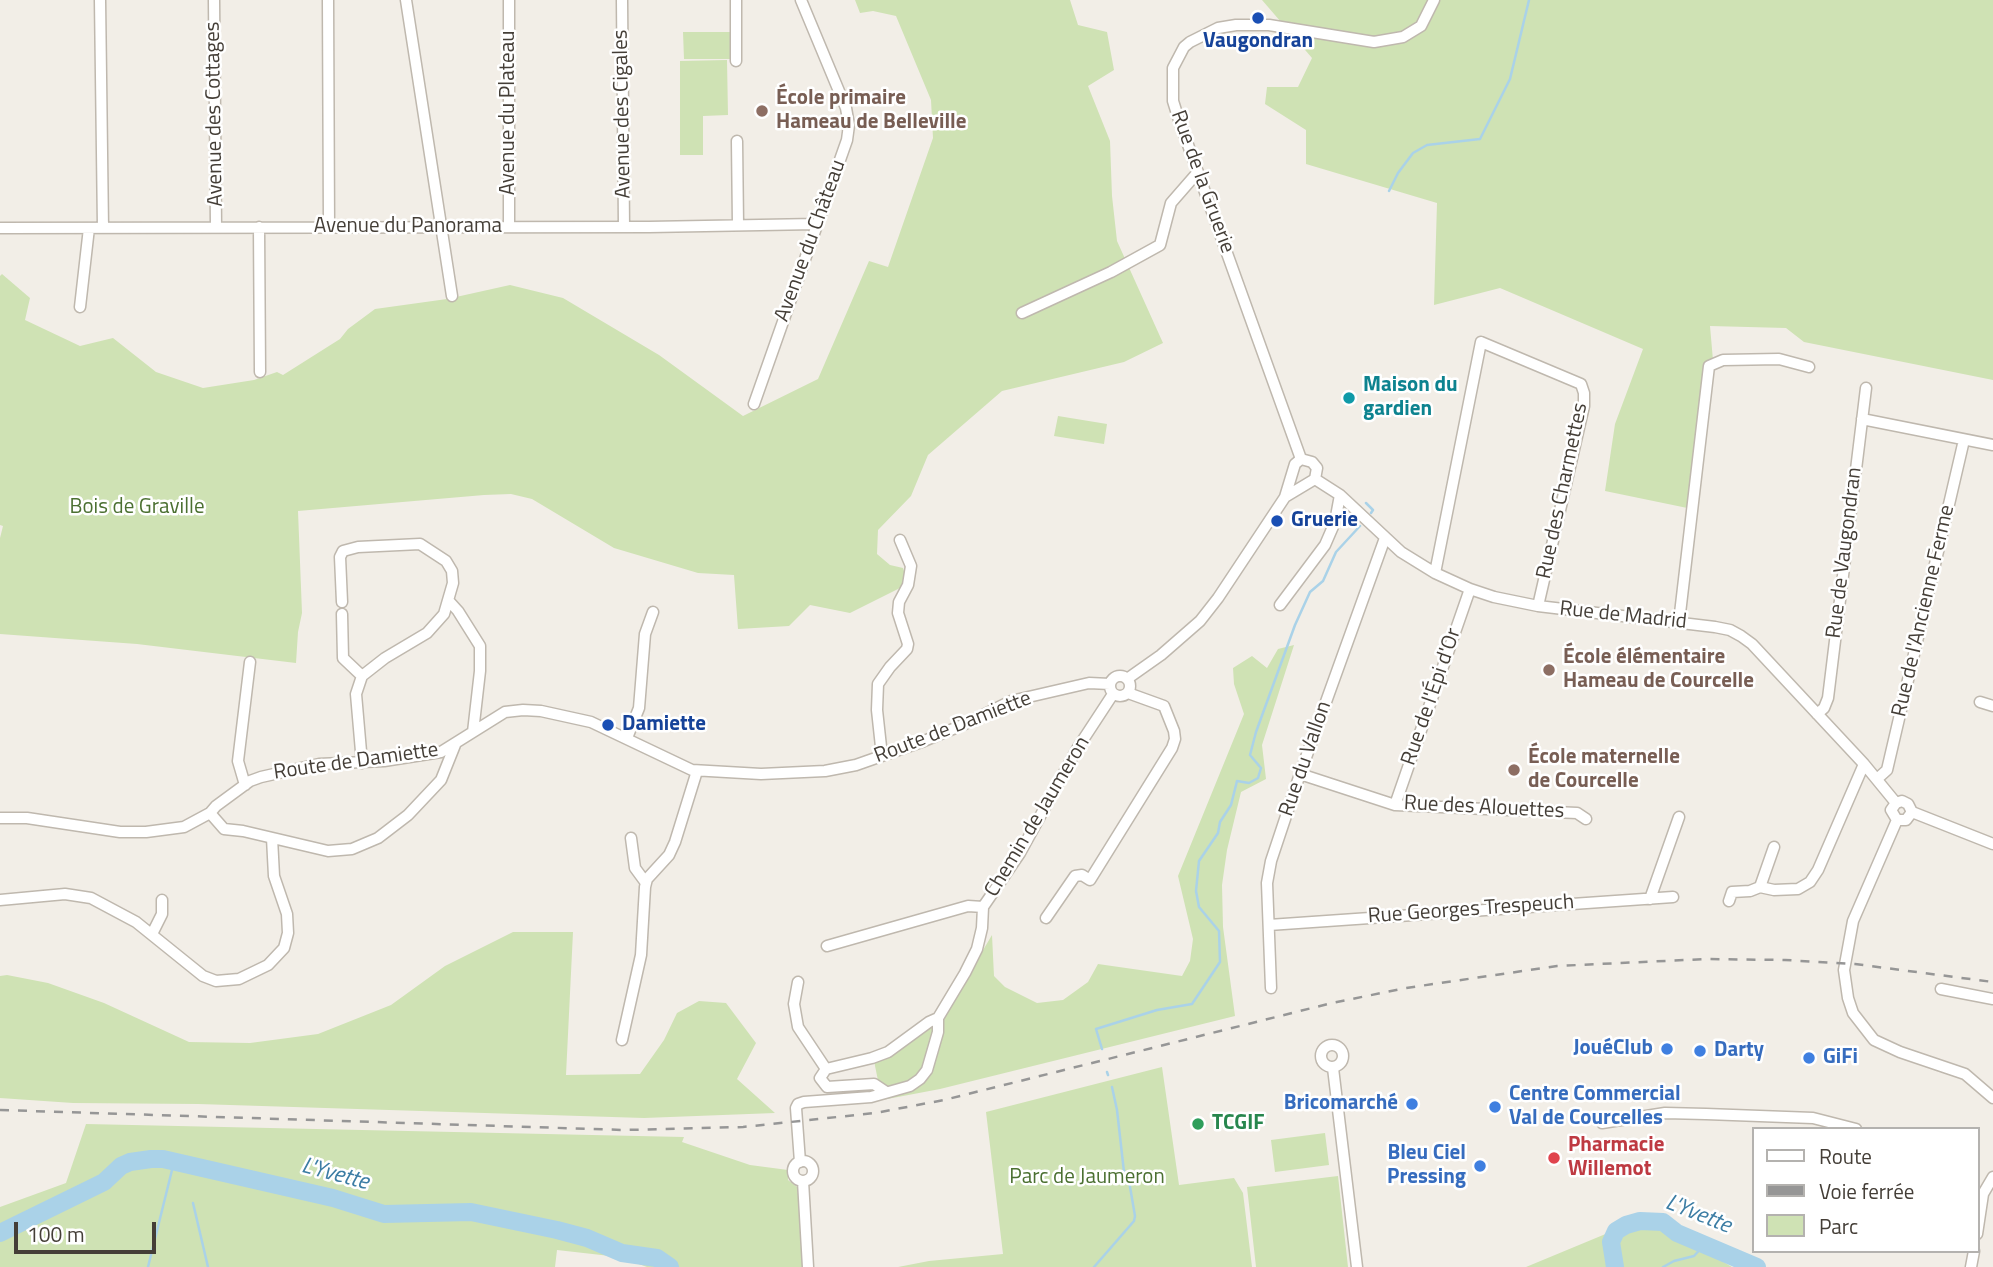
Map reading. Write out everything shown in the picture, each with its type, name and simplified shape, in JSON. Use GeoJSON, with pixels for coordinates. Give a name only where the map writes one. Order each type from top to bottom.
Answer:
{"type":"FeatureCollection","features":[{"type":"Feature","properties":{"kind":"street"},"geometry":{"type":"LineString","coordinates":[[100,0],[103,228]]}},
{"type":"Feature","properties":{"kind":"street","name":"Avenue des Cottages"},"geometry":{"type":"LineString","coordinates":[[214,0],[216,228]]}},
{"type":"Feature","properties":{"kind":"street"},"geometry":{"type":"LineString","coordinates":[[328,0],[329,226]]}},
{"type":"Feature","properties":{"kind":"street"},"geometry":{"type":"LineString","coordinates":[[406,0],[452,296]]}},
{"type":"Feature","properties":{"kind":"street","name":"Avenue du Plateau"},"geometry":{"type":"LineString","coordinates":[[509,0],[509,227]]}},
{"type":"Feature","properties":{"kind":"street","name":"Avenue des Cigales"},"geometry":{"type":"LineString","coordinates":[[622,0],[624,227]]}},
{"type":"Feature","properties":{"kind":"street"},"geometry":{"type":"LineString","coordinates":[[736,0],[736,61]]}},
{"type":"Feature","properties":{"kind":"street","name":"Avenue du Château"},"geometry":{"type":"LineString","coordinates":[[754,404],[847,140],[849,125],[846,108],[801,0]]}},
{"type":"Feature","properties":{"kind":"street","name":"Rue de la Gruerie"},"geometry":{"type":"LineString","coordinates":[[1301,459],[1172,101],[1171,80],[1178,57],[1190,42],[1218,28],[1252,24],[1355,40],[1390,41],[1421,26],[1434,0]]}},
{"type":"Feature","properties":{"kind":"street"},"geometry":{"type":"LineString","coordinates":[[737,141],[738,225]]}},
{"type":"Feature","properties":{"kind":"street"},"geometry":{"type":"LineString","coordinates":[[1022,313],[1111,272],[1160,245],[1171,202],[1198,172]]}},
{"type":"Feature","properties":{"kind":"street","name":"Avenue du Panorama"},"geometry":{"type":"LineString","coordinates":[[0,228],[816,224]]}},
{"type":"Feature","properties":{"kind":"street"},"geometry":{"type":"LineString","coordinates":[[80,307],[89,228]]}},
{"type":"Feature","properties":{"kind":"street"},"geometry":{"type":"LineString","coordinates":[[259,228],[260,372]]}},
{"type":"Feature","properties":{"kind":"street","name":"Rue des Charmettes"},"geometry":{"type":"LineString","coordinates":[[1435,573],[1481,342],[1581,384],[1584,393],[1584,406],[1538,606]]}},
{"type":"Feature","properties":{"kind":"street"},"geometry":{"type":"LineString","coordinates":[[1679,622],[1709,366],[1723,359],[1779,359],[1809,367]]}},
{"type":"Feature","properties":{"kind":"street","name":"Rue de Vaugondran"},"geometry":{"type":"LineString","coordinates":[[1817,715],[1828,698],[1866,388]]}},
{"type":"Feature","properties":{"kind":"street"},"geometry":{"type":"LineString","coordinates":[[1862,419],[1993,445]]}},
{"type":"Feature","properties":{"kind":"street","name":"Rue de l'Ancienne Ferme"},"geometry":{"type":"LineString","coordinates":[[1877,779],[1887,770],[1964,440]]}},
{"type":"Feature","properties":{"kind":"street"},"geometry":{"type":"LineString","coordinates":[[1127,679],[1200,621],[1284,498],[1295,464],[1301,459],[1315,464],[1317,472],[1311,482],[1284,498]]}},
{"type":"Feature","properties":{"kind":"street"},"geometry":{"type":"LineString","coordinates":[[1292,471],[1296,481],[1311,482]]}},
{"type":"Feature","properties":{"kind":"street","name":"Rue de Madrid"},"geometry":{"type":"LineString","coordinates":[[1311,482],[1340,495],[1401,552],[1435,573],[1471,589],[1538,606],[1679,622],[1730,630],[1741,636],[1864,764],[1896,803]]}},
{"type":"Feature","properties":{"kind":"street"},"geometry":{"type":"LineString","coordinates":[[1280,605],[1325,545],[1335,522],[1340,495]]}},
{"type":"Feature","properties":{"kind":"street","name":"Rue du Vallon"},"geometry":{"type":"LineString","coordinates":[[1271,988],[1267,883],[1271,861],[1385,538]]}},
{"type":"Feature","properties":{"kind":"street"},"geometry":{"type":"LineString","coordinates":[[882,757],[877,710],[878,684],[907,649],[908,644],[898,613],[898,602],[908,585],[911,566],[900,540]]}},
{"type":"Feature","properties":{"kind":"street"},"geometry":{"type":"LineString","coordinates":[[362,676],[343,659],[340,556],[343,551],[358,547],[420,544],[446,561],[452,571],[453,583],[444,614],[426,632],[384,658],[362,676],[356,694],[362,763]]}},
{"type":"Feature","properties":{"kind":"street","name":"Rue de l'Épi d'Or"},"geometry":{"type":"LineString","coordinates":[[1395,805],[1471,589]]}},
{"type":"Feature","properties":{"kind":"street"},"geometry":{"type":"LineString","coordinates":[[448,600],[480,646],[473,732]]}},
{"type":"Feature","properties":{"kind":"street"},"geometry":{"type":"LineString","coordinates":[[627,738],[639,708],[645,634],[653,612]]}},
{"type":"Feature","properties":{"kind":"street"},"geometry":{"type":"LineString","coordinates":[[245,785],[238,761],[250,662]]}},
{"type":"Feature","properties":{"kind":"street"},"geometry":{"type":"LineString","coordinates":[[1117,676],[1127,679],[1130,687],[1128,693],[1122,696],[1111,689],[1117,676]]}},
{"type":"Feature","properties":{"kind":"street","name":"Route de Damiette"},"geometry":{"type":"LineString","coordinates":[[0,818],[27,818],[120,832],[184,827],[210,813],[245,785],[272,774],[319,764],[362,763],[441,752],[505,712],[523,710],[541,711],[591,722],[697,771],[761,774],[825,771],[882,757],[965,724],[1012,701],[1089,683],[1111,689]]}},
{"type":"Feature","properties":{"kind":"street","name":"Chemin de Jaumeron"},"geometry":{"type":"LineString","coordinates":[[808,1267],[803,1181],[795,1177],[793,1171],[800,1161],[796,1108],[798,1104],[871,1097],[910,1086],[927,1070],[936,1040],[938,1018],[977,949],[983,907],[1020,853],[1111,689]]}},
{"type":"Feature","properties":{"kind":"street"},"geometry":{"type":"LineString","coordinates":[[1046,918],[1075,876],[1082,875],[1090,880],[1175,739],[1164,706],[1128,693]]}},
{"type":"Feature","properties":{"kind":"street"},"geometry":{"type":"LineString","coordinates":[[1980,702],[1993,706]]}},
{"type":"Feature","properties":{"kind":"street"},"geometry":{"type":"LineString","coordinates":[[210,813],[224,830],[328,850],[352,849],[378,838],[408,815],[441,780],[456,744]]}},
{"type":"Feature","properties":{"kind":"street"},"geometry":{"type":"LineString","coordinates":[[1728,901],[1732,892],[1750,891],[1760,887],[1774,890],[1798,889],[1810,882],[1818,870],[1864,764]]}},
{"type":"Feature","properties":{"kind":"street"},"geometry":{"type":"LineString","coordinates":[[622,1040],[642,955],[641,928],[646,883],[669,855],[675,842],[697,771]]}},
{"type":"Feature","properties":{"kind":"street","name":"Rue des Alouettes"},"geometry":{"type":"LineString","coordinates":[[1300,774],[1395,805],[1577,813],[1586,819]]}},
{"type":"Feature","properties":{"kind":"street"},"geometry":{"type":"LineString","coordinates":[[1912,813],[1908,804],[1902,801],[1896,803],[1891,810],[1896,820],[1853,920],[1844,970],[1848,998],[1853,1013],[1874,1040],[1900,1052],[1965,1074],[1993,1098]]}},
{"type":"Feature","properties":{"kind":"street"},"geometry":{"type":"LineString","coordinates":[[1896,820],[1906,820],[1912,813]]}},
{"type":"Feature","properties":{"kind":"street"},"geometry":{"type":"LineString","coordinates":[[1912,813],[1993,844]]}},
{"type":"Feature","properties":{"kind":"street"},"geometry":{"type":"LineString","coordinates":[[1650,899],[1679,817]]}},
{"type":"Feature","properties":{"kind":"street"},"geometry":{"type":"LineString","coordinates":[[0,900],[65,894],[91,898],[136,922],[203,976],[216,982],[239,979],[268,965],[284,948],[288,933],[287,914],[274,876],[272,838]]}},
{"type":"Feature","properties":{"kind":"street"},"geometry":{"type":"LineString","coordinates":[[631,838],[635,868],[646,883]]}},
{"type":"Feature","properties":{"kind":"street"},"geometry":{"type":"LineString","coordinates":[[1760,887],[1774,847]]}},
{"type":"Feature","properties":{"kind":"street","name":"Rue Georges Trespeuch"},"geometry":{"type":"LineString","coordinates":[[1269,925],[1673,897]]}},
{"type":"Feature","properties":{"kind":"street"},"geometry":{"type":"LineString","coordinates":[[152,934],[162,914],[162,901]]}},
{"type":"Feature","properties":{"kind":"street"},"geometry":{"type":"LineString","coordinates":[[827,946],[968,906],[983,907]]}},
{"type":"Feature","properties":{"kind":"street"},"geometry":{"type":"LineString","coordinates":[[798,982],[794,1004],[798,1027],[826,1069],[820,1077],[827,1087],[874,1084],[886,1092]]}},
{"type":"Feature","properties":{"kind":"street"},"geometry":{"type":"LineString","coordinates":[[1941,989],[1993,999]]}},
{"type":"Feature","properties":{"kind":"street","name":"Chemin de Jaumeron"},"geometry":{"type":"LineString","coordinates":[[826,1069],[888,1052],[938,1018]]}},
{"type":"Feature","properties":{"kind":"street"},"geometry":{"type":"LineString","coordinates":[[1333,1068],[1357,1267]]}},
{"type":"Feature","properties":{"kind":"street"},"geometry":{"type":"LineString","coordinates":[[1602,1123],[1665,1114],[1706,1114],[1813,1118],[1848,1127]]}},
{"type":"Feature","properties":{"kind":"street"},"geometry":{"type":"LineString","coordinates":[[1980,1194],[1993,1177]]}},
{"type":"Feature","properties":{"kind":"green space","name":"Bois de Graville"},"geometry":{"type":"Polygon","coordinates":[[[855,0],[1070,0],[1078,25],[1107,32],[1114,70],[1088,86],[1110,141],[1117,241],[1163,343],[1124,362],[1002,391],[928,455],[911,496],[878,530],[877,554],[890,565],[903,568],[908,584],[850,613],[810,605],[789,626],[738,629],[734,575],[698,573],[614,548],[532,499],[511,494],[484,495],[298,511],[302,613],[296,663],[137,644],[0,634],[0,538],[3,526],[0,525],[2,274],[30,298],[25,320],[80,346],[113,338],[156,372],[203,388],[254,380],[277,372],[283,375],[340,339],[348,329],[375,309],[447,299],[510,285],[563,298],[659,355],[743,416],[818,379],[869,261],[888,267],[933,138],[931,100],[896,16],[873,11],[860,13],[855,0]]]}},
{"type":"Feature","properties":{"kind":"green space"},"geometry":{"type":"Polygon","coordinates":[[[1262,0],[1993,0],[1993,380],[1804,342],[1786,328],[1710,326],[1714,372],[1697,510],[1605,491],[1615,424],[1643,349],[1500,288],[1434,305],[1437,203],[1306,164],[1306,130],[1265,104],[1267,87],[1298,87],[1312,58],[1262,0]]]}},
{"type":"Feature","properties":{"kind":"green space"},"geometry":{"type":"Polygon","coordinates":[[[683,32],[731,32],[732,59],[684,59],[683,32]]]}},
{"type":"Feature","properties":{"kind":"green space"},"geometry":{"type":"Polygon","coordinates":[[[727,60],[728,115],[703,116],[703,155],[680,155],[680,61],[727,60]]]}},
{"type":"Feature","properties":{"kind":"green space"},"geometry":{"type":"Polygon","coordinates":[[[1058,416],[1107,424],[1104,444],[1054,436],[1058,416]]]}},
{"type":"Feature","properties":{"kind":"green space"},"geometry":{"type":"Polygon","coordinates":[[[1294,645],[1262,745],[1266,779],[1241,792],[1227,850],[1222,885],[1223,927],[1235,1016],[940,1089],[882,1100],[874,1061],[904,1047],[945,1014],[992,935],[994,976],[1005,987],[1037,1003],[1063,1000],[1088,982],[1098,964],[1182,976],[1190,961],[1193,939],[1178,876],[1244,714],[1234,684],[1233,668],[1252,656],[1267,668],[1278,649],[1294,645]]]}},
{"type":"Feature","properties":{"kind":"green space"},"geometry":{"type":"Polygon","coordinates":[[[513,932],[573,932],[566,1075],[640,1074],[664,1040],[677,1013],[699,1001],[726,1003],[756,1043],[737,1079],[775,1113],[644,1118],[198,1104],[73,1103],[0,1098],[0,976],[48,983],[104,1003],[189,1042],[250,1043],[318,1034],[391,1005],[445,966],[513,932]]]}},
{"type":"Feature","properties":{"kind":"green space","name":"Parc de Jaumeron"},"geometry":{"type":"Polygon","coordinates":[[[1162,1067],[1179,1185],[1234,1178],[1243,1193],[1252,1267],[898,1267],[929,1261],[1003,1254],[986,1112],[1162,1067]]]}},
{"type":"Feature","properties":{"kind":"green space"},"geometry":{"type":"Polygon","coordinates":[[[86,1124],[684,1137],[682,1142],[750,1165],[788,1170],[788,1180],[797,1187],[808,1267],[647,1267],[619,1257],[557,1250],[555,1267],[0,1267],[0,1207],[66,1183],[86,1124]]]}},
{"type":"Feature","properties":{"kind":"green space"},"geometry":{"type":"Polygon","coordinates":[[[1325,1133],[1329,1165],[1275,1172],[1271,1140],[1325,1133]]]}},
{"type":"Feature","properties":{"kind":"green space"},"geometry":{"type":"Polygon","coordinates":[[[1338,1176],[1348,1267],[1256,1267],[1247,1187],[1338,1176]]]}},
{"type":"Feature","properties":{"kind":"green space"},"geometry":{"type":"Polygon","coordinates":[[[1620,1228],[1667,1228],[1732,1267],[1526,1267],[1620,1228]]]}},
{"type":"Feature","properties":{"kind":"waterway"},"geometry":{"type":"LineString","coordinates":[[1389,191],[1413,153],[1427,145],[1480,139],[1510,79],[1529,0]]}},
{"type":"Feature","properties":{"kind":"waterway"},"geometry":{"type":"LineString","coordinates":[[1366,503],[1373,510],[1371,513]]}},
{"type":"Feature","properties":{"kind":"waterway"},"geometry":{"type":"LineString","coordinates":[[1102,1049],[1096,1029],[1157,1010],[1192,1004],[1220,962],[1219,931],[1199,907],[1196,891],[1199,861],[1218,833],[1220,822],[1231,805],[1237,781],[1249,783],[1258,778],[1261,768],[1250,755],[1295,625],[1310,592],[1323,581],[1336,552],[1360,526]]}},
{"type":"Feature","properties":{"kind":"waterway"},"geometry":{"type":"LineString","coordinates":[[1094,1267],[1134,1221],[1135,1216],[1128,1175],[1124,1172],[1112,1087]]}},
{"type":"Feature","properties":{"kind":"waterway","name":"L'Yvette"},"geometry":{"type":"LineString","coordinates":[[0,1233],[104,1182],[121,1166],[130,1162],[163,1159],[333,1198],[384,1214],[471,1212],[557,1230],[587,1238],[622,1253],[657,1258],[670,1267]]}},
{"type":"Feature","properties":{"kind":"waterway"},"geometry":{"type":"LineString","coordinates":[[148,1267],[174,1162]]}},
{"type":"Feature","properties":{"kind":"waterway"},"geometry":{"type":"LineString","coordinates":[[193,1203],[208,1267]]}},
{"type":"Feature","properties":{"kind":"waterway","name":"L'Yvette"},"geometry":{"type":"LineString","coordinates":[[1615,1267],[1611,1242],[1616,1231],[1640,1221],[1663,1222],[1677,1233],[1757,1267]]}},
{"type":"Feature","properties":{"kind":"waterway"},"geometry":{"type":"LineString","coordinates":[[1663,1267],[1694,1256],[1704,1245]]}},
{"type":"Feature","properties":{"kind":"railway"},"geometry":{"type":"LineString","coordinates":[[0,1110],[624,1130],[743,1127],[875,1113],[944,1100],[1332,1003],[1406,988],[1557,966],[1706,959],[1785,960],[1855,964],[1993,982]]}},
{"type":"Feature","properties":{"kind":"place","name":"Vaugondran"},"geometry":{"type":"Point","coordinates":[1258,18]}},
{"type":"Feature","properties":{"kind":"place","name":"École primaire Hameau de Belleville"},"geometry":{"type":"Point","coordinates":[762,111]}},
{"type":"Feature","properties":{"kind":"place","name":"Maison du gardien"},"geometry":{"type":"Point","coordinates":[1349,398]}},
{"type":"Feature","properties":{"kind":"place","name":"Gruerie"},"geometry":{"type":"Point","coordinates":[1277,521]}},
{"type":"Feature","properties":{"kind":"place","name":"École élémentaire Hameau de Courcelle"},"geometry":{"type":"Point","coordinates":[1549,670]}},
{"type":"Feature","properties":{"kind":"place","name":"Damiette"},"geometry":{"type":"Point","coordinates":[608,725]}},
{"type":"Feature","properties":{"kind":"place","name":"École maternelle de Courcelle"},"geometry":{"type":"Point","coordinates":[1514,770]}},
{"type":"Feature","properties":{"kind":"place","name":"JouéClub"},"geometry":{"type":"Point","coordinates":[1667,1049]}},
{"type":"Feature","properties":{"kind":"place","name":"Darty"},"geometry":{"type":"Point","coordinates":[1700,1051]}},
{"type":"Feature","properties":{"kind":"place","name":"GiFi"},"geometry":{"type":"Point","coordinates":[1809,1058]}},
{"type":"Feature","properties":{"kind":"place","name":"Bricomarché"},"geometry":{"type":"Point","coordinates":[1412,1104]}},
{"type":"Feature","properties":{"kind":"place","name":"Centre Commercial Val de Courcelles"},"geometry":{"type":"Point","coordinates":[1495,1107]}},
{"type":"Feature","properties":{"kind":"place","name":"TCGIF"},"geometry":{"type":"Point","coordinates":[1198,1124]}},
{"type":"Feature","properties":{"kind":"place","name":"Pharmacie Willemot"},"geometry":{"type":"Point","coordinates":[1554,1158]}},
{"type":"Feature","properties":{"kind":"place","name":"Bleu Ciel Pressing"},"geometry":{"type":"Point","coordinates":[1480,1166]}}]}
